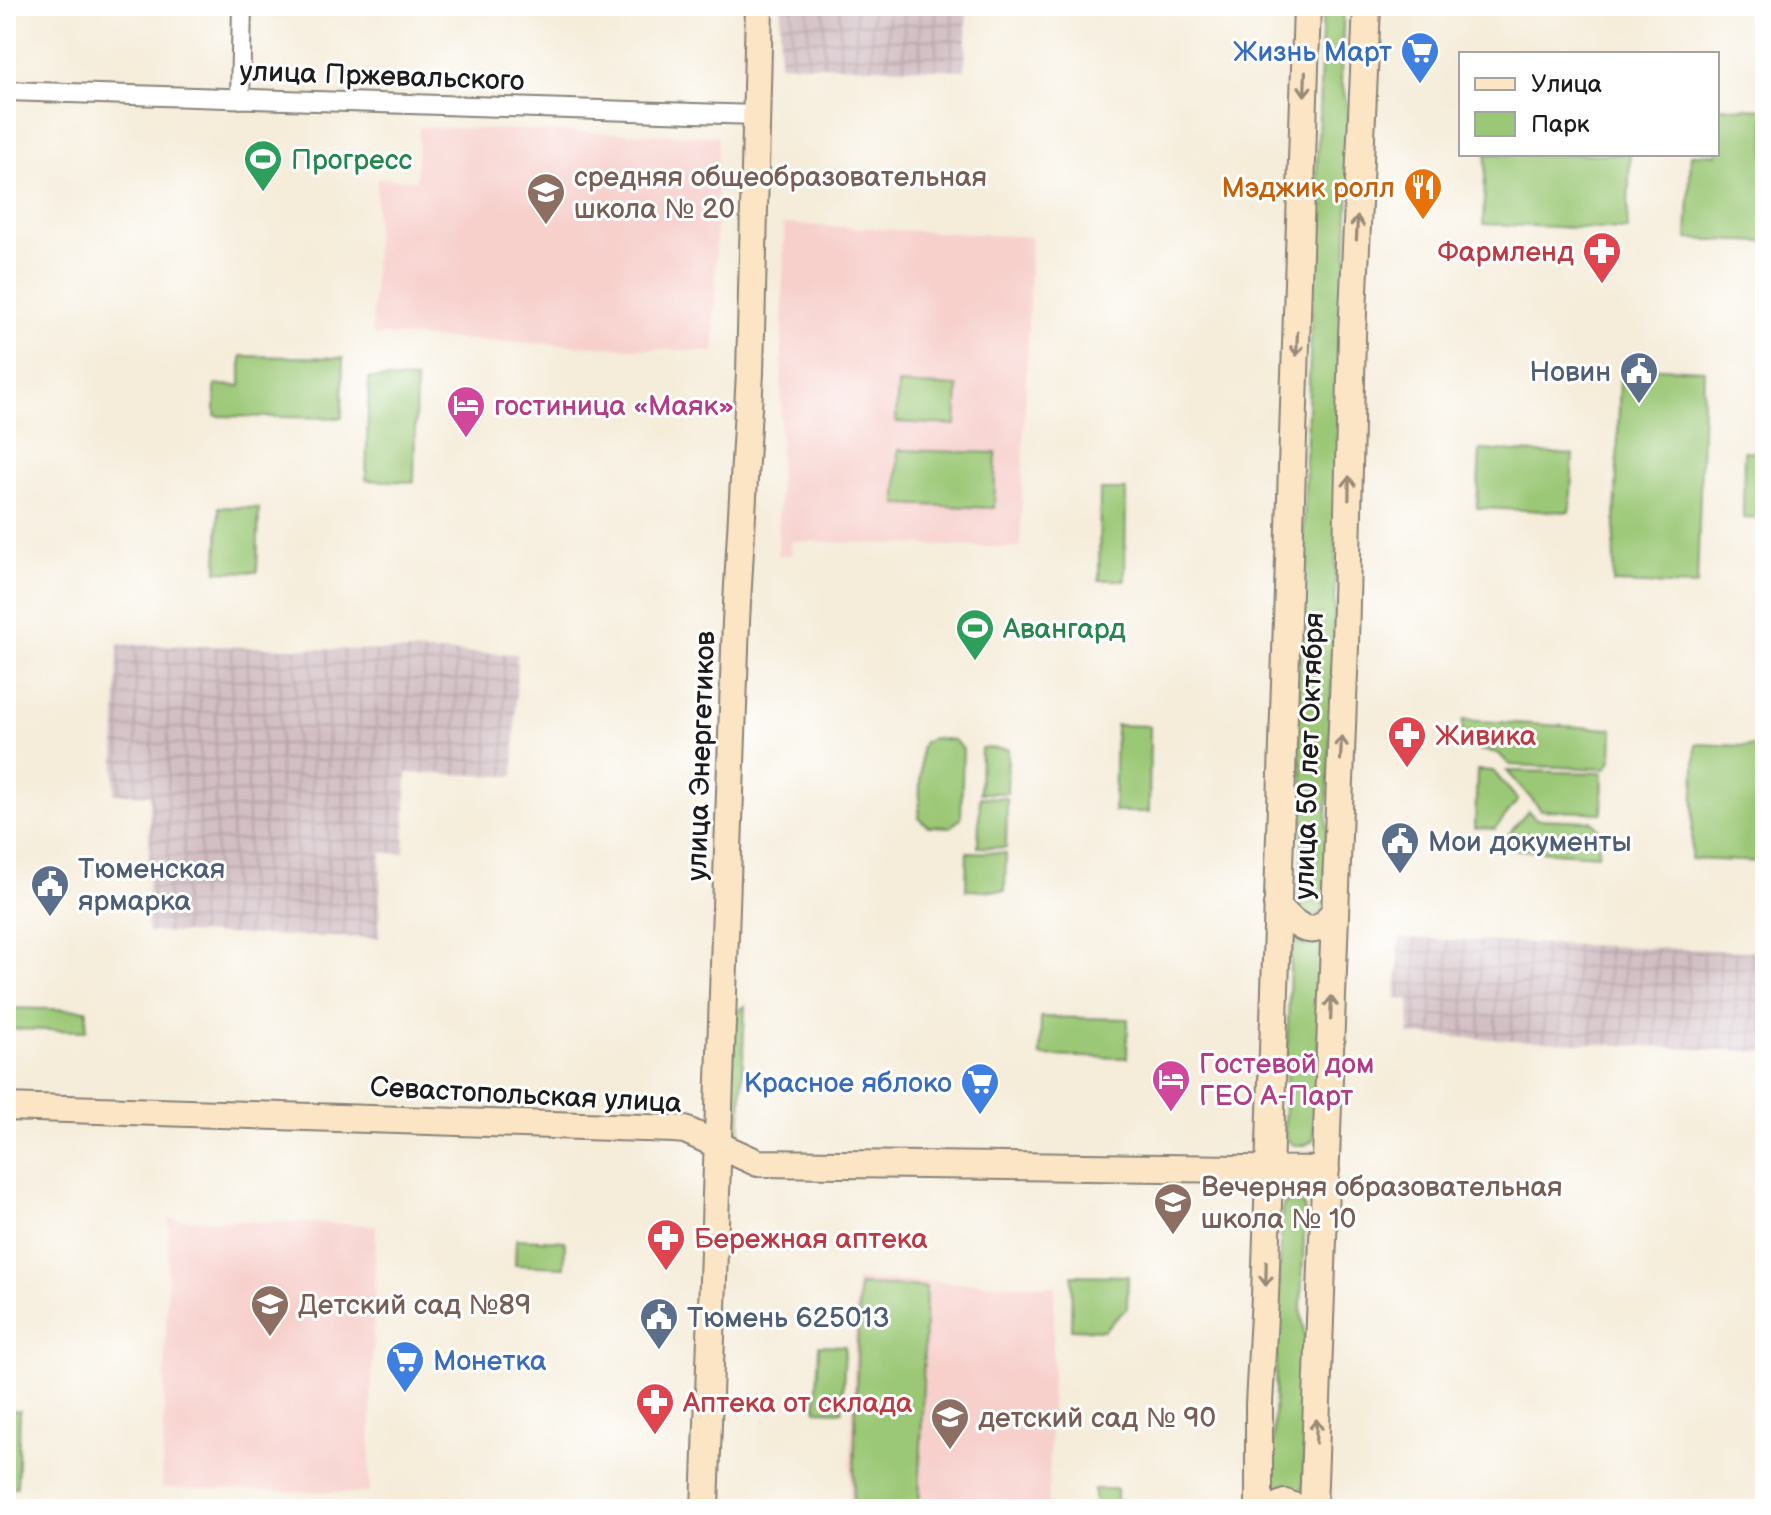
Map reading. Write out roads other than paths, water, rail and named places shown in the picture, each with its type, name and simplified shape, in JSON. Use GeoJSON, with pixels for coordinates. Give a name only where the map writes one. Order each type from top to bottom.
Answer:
{"type":"FeatureCollection","features":[{"type":"Feature","properties":{"kind":"main road","name":"улица Энергетиков"},"geometry":{"type":"LineString","coordinates":[[705,1509],[736,621],[750,373],[759,6]]}},
{"type":"Feature","properties":{"kind":"main road","name":"улица 50 лет Октября"},"geometry":{"type":"LineString","coordinates":[[1259,1509],[1259,1404],[1307,6]]}},
{"type":"Feature","properties":{"kind":"main road","name":"улица 50 лет Октября"},"geometry":{"type":"LineString","coordinates":[[1313,1509],[1345,646],[1352,335],[1367,6]]}},
{"type":"Feature","properties":{"kind":"main road"},"geometry":{"type":"LineString","coordinates":[[1277,905],[1295,925],[1307,930],[1319,928],[1329,920],[1335,909]]}},
{"type":"Feature","properties":{"kind":"main road","name":"Севастопольская улица"},"geometry":{"type":"LineString","coordinates":[[6,1107],[674,1129],[685,1130],[758,1163],[1326,1170]]}},
{"type":"Feature","properties":{"kind":"main road"},"geometry":{"type":"LineString","coordinates":[[1270,1509],[1285,1503],[1301,1509]]}},
{"type":"Feature","properties":{"kind":"street"},"geometry":{"type":"LineString","coordinates":[[240,99],[242,6]]}},
{"type":"Feature","properties":{"kind":"street","name":"улица Пржевальского"},"geometry":{"type":"LineString","coordinates":[[6,91],[756,115]]}},
{"type":"Feature","properties":{"kind":"place","name":"Жизнь Март"},"geometry":{"type":"Point","coordinates":[1420,85]}},
{"type":"Feature","properties":{"kind":"place","name":"Прогресс"},"geometry":{"type":"Point","coordinates":[263,193]}},
{"type":"Feature","properties":{"kind":"place","name":"Мэджик ролл"},"geometry":{"type":"Point","coordinates":[1423,221]}},
{"type":"Feature","properties":{"kind":"place","name":"средняя общеобразовательная школа № 20"},"geometry":{"type":"Point","coordinates":[546,226]}},
{"type":"Feature","properties":{"kind":"place","name":"Фармленд"},"geometry":{"type":"Point","coordinates":[1602,285]}},
{"type":"Feature","properties":{"kind":"place","name":"Новин"},"geometry":{"type":"Point","coordinates":[1639,405]}},
{"type":"Feature","properties":{"kind":"place","name":"гостиница «Маяк»"},"geometry":{"type":"Point","coordinates":[466,439]}},
{"type":"Feature","properties":{"kind":"place","name":"Авангард"},"geometry":{"type":"Point","coordinates":[975,662]}},
{"type":"Feature","properties":{"kind":"place","name":"Живика"},"geometry":{"type":"Point","coordinates":[1407,769]}},
{"type":"Feature","properties":{"kind":"place","name":"Мои документы"},"geometry":{"type":"Point","coordinates":[1400,875]}},
{"type":"Feature","properties":{"kind":"place","name":"Тюменская ярмарка"},"geometry":{"type":"Point","coordinates":[50,918]}},
{"type":"Feature","properties":{"kind":"place","name":"Гостевой дом ГЕО А-Парт"},"geometry":{"type":"Point","coordinates":[1171,1113]}},
{"type":"Feature","properties":{"kind":"place","name":"Красное яблоко"},"geometry":{"type":"Point","coordinates":[980,1116]}},
{"type":"Feature","properties":{"kind":"place","name":"Вечерняя образовательная школа № 10"},"geometry":{"type":"Point","coordinates":[1173,1236]}},
{"type":"Feature","properties":{"kind":"place","name":"Бережная аптека"},"geometry":{"type":"Point","coordinates":[666,1272]}},
{"type":"Feature","properties":{"kind":"place","name":"Детский сад №89"},"geometry":{"type":"Point","coordinates":[270,1338]}},
{"type":"Feature","properties":{"kind":"place","name":"Тюмень 625013"},"geometry":{"type":"Point","coordinates":[659,1351]}},
{"type":"Feature","properties":{"kind":"place","name":"Монетка"},"geometry":{"type":"Point","coordinates":[405,1394]}},
{"type":"Feature","properties":{"kind":"place","name":"Аптека от склада"},"geometry":{"type":"Point","coordinates":[655,1436]}},
{"type":"Feature","properties":{"kind":"place","name":"детский сад № 90"},"geometry":{"type":"Point","coordinates":[950,1451]}}]}
